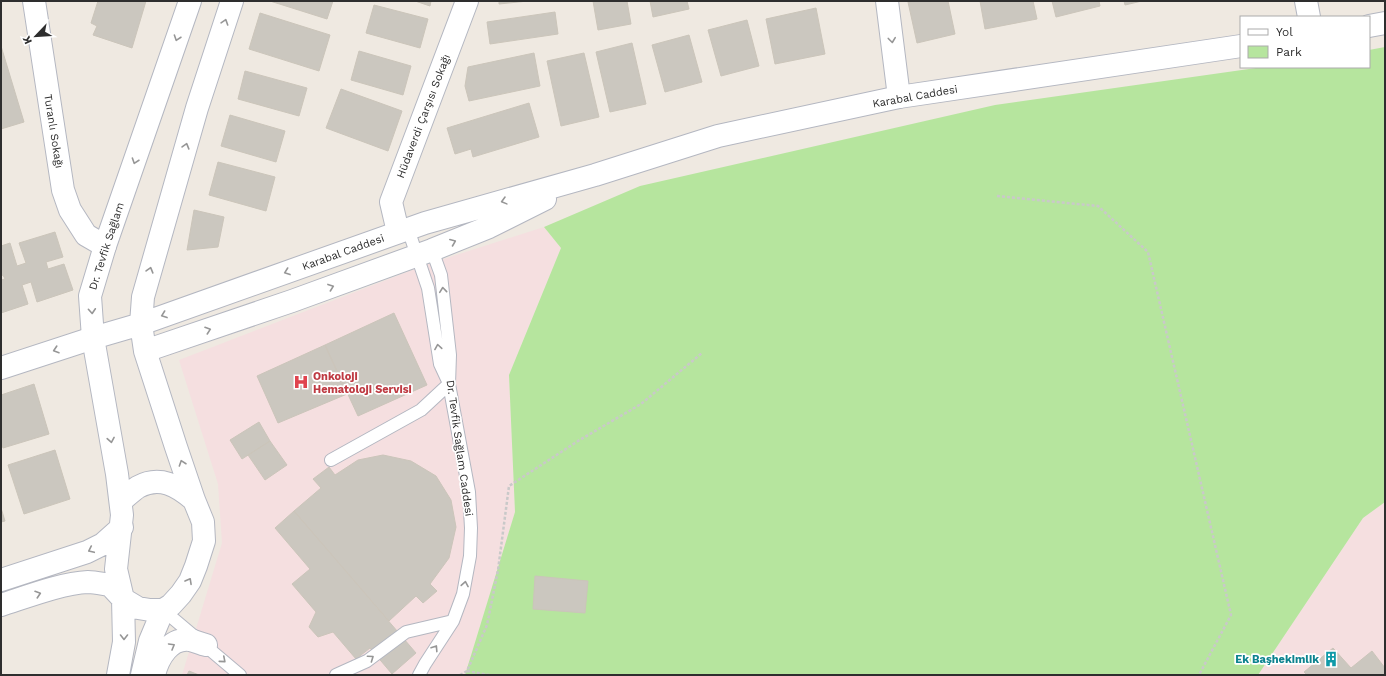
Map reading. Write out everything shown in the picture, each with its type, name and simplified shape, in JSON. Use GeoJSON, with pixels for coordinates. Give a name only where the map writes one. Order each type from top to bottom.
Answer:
{"type":"FeatureCollection","features":[{"type":"Feature","properties":{"kind":"street","name":"Turanlı Sokağı"},"geometry":{"type":"LineString","coordinates":[[34,1],[63,190],[70,210],[86,235],[104,246]]}},
{"type":"Feature","properties":{"kind":"street","name":"Dr. Tevfik Sağlam"},"geometry":{"type":"LineString","coordinates":[[121,501],[93,338],[90,296],[104,246],[190,1]]}},
{"type":"Feature","properties":{"kind":"street"},"geometry":{"type":"LineString","coordinates":[[1,605],[52,589],[88,582],[110,585],[123,599],[138,608],[163,610],[171,605],[190,581],[196,566],[204,542],[203,522],[194,500],[145,351],[141,324],[142,296],[197,108],[232,1]]}},
{"type":"Feature","properties":{"kind":"street","name":"Hüdaverdi Çarşısı Sokağı"},"geometry":{"type":"LineString","coordinates":[[403,230],[391,202],[467,1]]}},
{"type":"Feature","properties":{"kind":"street"},"geometry":{"type":"LineString","coordinates":[[887,1],[899,97]]}},
{"type":"Feature","properties":{"kind":"street"},"geometry":{"type":"LineString","coordinates":[[1306,1],[1309,16]]}},
{"type":"Feature","properties":{"kind":"street"},"geometry":{"type":"LineString","coordinates":[[1370,26],[1385,23]]}},
{"type":"Feature","properties":{"kind":"street","name":"Karabal Caddesi"},"geometry":{"type":"LineString","coordinates":[[1,368],[141,324],[403,230],[595,176],[718,136],[899,97],[1240,46]]}},
{"type":"Feature","properties":{"kind":"street","name":"Karabal Caddesi"},"geometry":{"type":"LineString","coordinates":[[145,351],[292,302],[425,253],[489,227],[595,176]]}},
{"type":"Feature","properties":{"kind":"street"},"geometry":{"type":"LineString","coordinates":[[118,675],[124,642],[123,599],[116,569],[122,527],[121,501],[139,487],[153,482],[163,482],[175,485],[194,500]]}},
{"type":"Feature","properties":{"kind":"street"},"geometry":{"type":"LineString","coordinates":[[1,580],[87,552],[103,544],[122,527]]}},
{"type":"Feature","properties":{"kind":"street"},"geometry":{"type":"LineString","coordinates":[[142,675],[150,641],[163,610]]}},
{"type":"Feature","properties":{"kind":"street"},"geometry":{"type":"LineString","coordinates":[[154,675],[162,655],[168,646],[189,640],[206,645]]}},
{"type":"Feature","properties":{"kind":"lane"},"geometry":{"type":"LineString","coordinates":[[331,460],[421,410],[449,384],[440,364],[428,288],[425,253],[403,230]]}},
{"type":"Feature","properties":{"kind":"lane","name":"Dr. Tevfik Sağlam Caddesi"},"geometry":{"type":"LineString","coordinates":[[420,675],[425,664],[452,621],[463,594],[470,556],[471,528],[468,492],[449,384],[450,355],[441,275],[425,253]]}},
{"type":"Feature","properties":{"kind":"lane"},"geometry":{"type":"LineString","coordinates":[[163,610],[240,675]]}},
{"type":"Feature","properties":{"kind":"lane"},"geometry":{"type":"LineString","coordinates":[[336,675],[367,661],[406,632],[452,621]]}},
{"type":"Feature","properties":{"kind":"path"},"geometry":{"type":"LineString","coordinates":[[997,196],[1098,206],[1148,252],[1230,615],[1200,675]]}},
{"type":"Feature","properties":{"kind":"path"},"geometry":{"type":"LineString","coordinates":[[460,675],[467,671],[487,625],[498,570],[509,486],[578,441],[641,404],[702,353]]}},
{"type":"Feature","properties":{"kind":"path"},"geometry":{"type":"LineString","coordinates":[[467,671],[489,675]]}},
{"type":"Feature","properties":{"kind":"shaded area"},"geometry":{"type":"Polygon","coordinates":[[[544,227],[561,248],[509,375],[515,512],[465,675],[182,675],[222,543],[218,484],[179,360],[428,264],[544,227]]]}},
{"type":"Feature","properties":{"kind":"shaded area"},"geometry":{"type":"Polygon","coordinates":[[[1385,502],[1385,675],[1258,675],[1363,518],[1385,502]]]}},
{"type":"Feature","properties":{"kind":"green space"},"geometry":{"type":"Polygon","coordinates":[[[1385,47],[1385,502],[1363,518],[1258,675],[465,675],[515,512],[509,375],[561,248],[544,227],[640,186],[995,105],[1256,68],[1370,68],[1370,50],[1385,47]]]}},
{"type":"Feature","properties":{"kind":"building"},"geometry":{"type":"Polygon","coordinates":[[[98,1],[146,1],[132,48],[93,35],[97,26],[91,23],[98,1]]]}},
{"type":"Feature","properties":{"kind":"building"},"geometry":{"type":"Polygon","coordinates":[[[270,1],[333,1],[327,19],[270,1]]]}},
{"type":"Feature","properties":{"kind":"building"},"geometry":{"type":"Polygon","coordinates":[[[415,1],[431,1],[430,6],[415,1]]]}},
{"type":"Feature","properties":{"kind":"building"},"geometry":{"type":"Polygon","coordinates":[[[499,1],[528,1],[499,4],[499,1]]]}},
{"type":"Feature","properties":{"kind":"building"},"geometry":{"type":"Polygon","coordinates":[[[593,1],[627,1],[631,24],[598,30],[593,1]]]}},
{"type":"Feature","properties":{"kind":"building"},"geometry":{"type":"Polygon","coordinates":[[[650,1],[687,1],[689,9],[653,17],[650,1]]]}},
{"type":"Feature","properties":{"kind":"building"},"geometry":{"type":"Polygon","coordinates":[[[948,1],[955,34],[917,43],[908,2],[948,1]]]}},
{"type":"Feature","properties":{"kind":"building"},"geometry":{"type":"Polygon","coordinates":[[[980,1],[1033,1],[1037,19],[985,29],[980,1]]]}},
{"type":"Feature","properties":{"kind":"building"},"geometry":{"type":"Polygon","coordinates":[[[1052,1],[1099,1],[1100,6],[1056,17],[1052,1]]]}},
{"type":"Feature","properties":{"kind":"building"},"geometry":{"type":"Polygon","coordinates":[[[1124,1],[1142,1],[1125,5],[1124,1]]]}},
{"type":"Feature","properties":{"kind":"building"},"geometry":{"type":"Polygon","coordinates":[[[374,5],[428,19],[420,48],[366,33],[374,5]]]}},
{"type":"Feature","properties":{"kind":"building"},"geometry":{"type":"Polygon","coordinates":[[[816,8],[825,54],[775,64],[766,19],[816,8]]]}},
{"type":"Feature","properties":{"kind":"building"},"geometry":{"type":"Polygon","coordinates":[[[555,12],[558,34],[490,44],[487,22],[555,12]]]}},
{"type":"Feature","properties":{"kind":"building"},"geometry":{"type":"Polygon","coordinates":[[[260,13],[330,35],[319,71],[249,49],[260,13]]]}},
{"type":"Feature","properties":{"kind":"building"},"geometry":{"type":"Polygon","coordinates":[[[747,20],[759,66],[721,76],[708,30],[747,20]]]}},
{"type":"Feature","properties":{"kind":"building"},"geometry":{"type":"Polygon","coordinates":[[[689,35],[702,82],[665,92],[652,45],[689,35]]]}},
{"type":"Feature","properties":{"kind":"building"},"geometry":{"type":"Polygon","coordinates":[[[632,43],[646,104],[610,112],[596,52],[632,43]]]}},
{"type":"Feature","properties":{"kind":"building"},"geometry":{"type":"Polygon","coordinates":[[[1,46],[24,122],[1,129],[1,46]]]}},
{"type":"Feature","properties":{"kind":"building"},"geometry":{"type":"Polygon","coordinates":[[[359,51],[411,66],[403,95],[351,80],[359,51]]]}},
{"type":"Feature","properties":{"kind":"building"},"geometry":{"type":"Polygon","coordinates":[[[534,53],[540,86],[469,101],[465,86],[468,67],[534,53]]]}},
{"type":"Feature","properties":{"kind":"building"},"geometry":{"type":"Polygon","coordinates":[[[584,53],[599,117],[561,126],[547,61],[584,53]]]}},
{"type":"Feature","properties":{"kind":"building"},"geometry":{"type":"Polygon","coordinates":[[[245,71],[307,88],[299,116],[238,99],[245,71]]]}},
{"type":"Feature","properties":{"kind":"building"},"geometry":{"type":"Polygon","coordinates":[[[341,89],[402,111],[388,151],[326,128],[341,89]]]}},
{"type":"Feature","properties":{"kind":"building"},"geometry":{"type":"Polygon","coordinates":[[[529,103],[539,137],[473,157],[471,149],[455,154],[447,128],[529,103]]]}},
{"type":"Feature","properties":{"kind":"building"},"geometry":{"type":"Polygon","coordinates":[[[230,115],[285,131],[276,162],[221,146],[230,115]]]}},
{"type":"Feature","properties":{"kind":"building"},"geometry":{"type":"Polygon","coordinates":[[[218,162],[275,177],[266,211],[209,195],[218,162]]]}},
{"type":"Feature","properties":{"kind":"building"},"geometry":{"type":"Polygon","coordinates":[[[194,210],[224,217],[218,247],[187,250],[194,210]]]}},
{"type":"Feature","properties":{"kind":"building"},"geometry":{"type":"Polygon","coordinates":[[[55,232],[63,257],[46,262],[48,269],[64,264],[73,290],[37,302],[31,282],[22,285],[28,304],[1,313],[1,280],[5,279],[3,275],[1,276],[1,246],[10,243],[17,266],[26,263],[19,243],[55,232]]]}},
{"type":"Feature","properties":{"kind":"building"},"geometry":{"type":"Polygon","coordinates":[[[394,313],[427,385],[358,416],[325,345],[394,313]]]}},
{"type":"Feature","properties":{"kind":"building"},"geometry":{"type":"Polygon","coordinates":[[[325,345],[347,394],[278,423],[257,376],[325,345]]]}},
{"type":"Feature","properties":{"kind":"building"},"geometry":{"type":"Polygon","coordinates":[[[34,384],[49,434],[3,448],[1,443],[1,395],[34,384]]]}},
{"type":"Feature","properties":{"kind":"building"},"geometry":{"type":"Polygon","coordinates":[[[259,422],[270,441],[242,459],[230,440],[259,422]]]}},
{"type":"Feature","properties":{"kind":"building"},"geometry":{"type":"Polygon","coordinates":[[[270,441],[287,465],[265,480],[248,455],[270,441]]]}},
{"type":"Feature","properties":{"kind":"building"},"geometry":{"type":"Polygon","coordinates":[[[55,450],[70,499],[24,514],[8,465],[55,450]]]}},
{"type":"Feature","properties":{"kind":"building"},"geometry":{"type":"Polygon","coordinates":[[[383,455],[411,461],[436,476],[451,500],[456,527],[449,558],[430,584],[437,591],[423,603],[416,596],[389,621],[294,511],[321,488],[313,479],[329,467],[335,475],[358,460],[383,455]]]}},
{"type":"Feature","properties":{"kind":"building"},"geometry":{"type":"Polygon","coordinates":[[[1,508],[5,521],[1,522],[1,508]]]}},
{"type":"Feature","properties":{"kind":"building"},"geometry":{"type":"Polygon","coordinates":[[[294,511],[416,653],[392,674],[370,648],[356,659],[333,632],[318,637],[309,627],[316,612],[292,584],[310,569],[275,528],[294,511]]]}},
{"type":"Feature","properties":{"kind":"building"},"geometry":{"type":"Polygon","coordinates":[[[535,576],[588,581],[585,613],[533,609],[535,576]]]}},
{"type":"Feature","properties":{"kind":"building","name":"Ek Başhekimlik"},"geometry":{"type":"Polygon","coordinates":[[[1333,648],[1351,668],[1372,651],[1385,668],[1385,675],[1307,675],[1304,672],[1333,648]]]}},
{"type":"Feature","properties":{"kind":"building"},"geometry":{"type":"Polygon","coordinates":[[[189,671],[199,675],[187,675],[189,671]]]}},
{"type":"Feature","properties":{"kind":"place","name":"Onkoloji Hematoloji Servisi"},"geometry":{"type":"Point","coordinates":[301,382]}},
{"type":"Feature","properties":{"kind":"place","name":"Ek Başhekimlik"},"geometry":{"type":"Point","coordinates":[1331,659]}}]}
